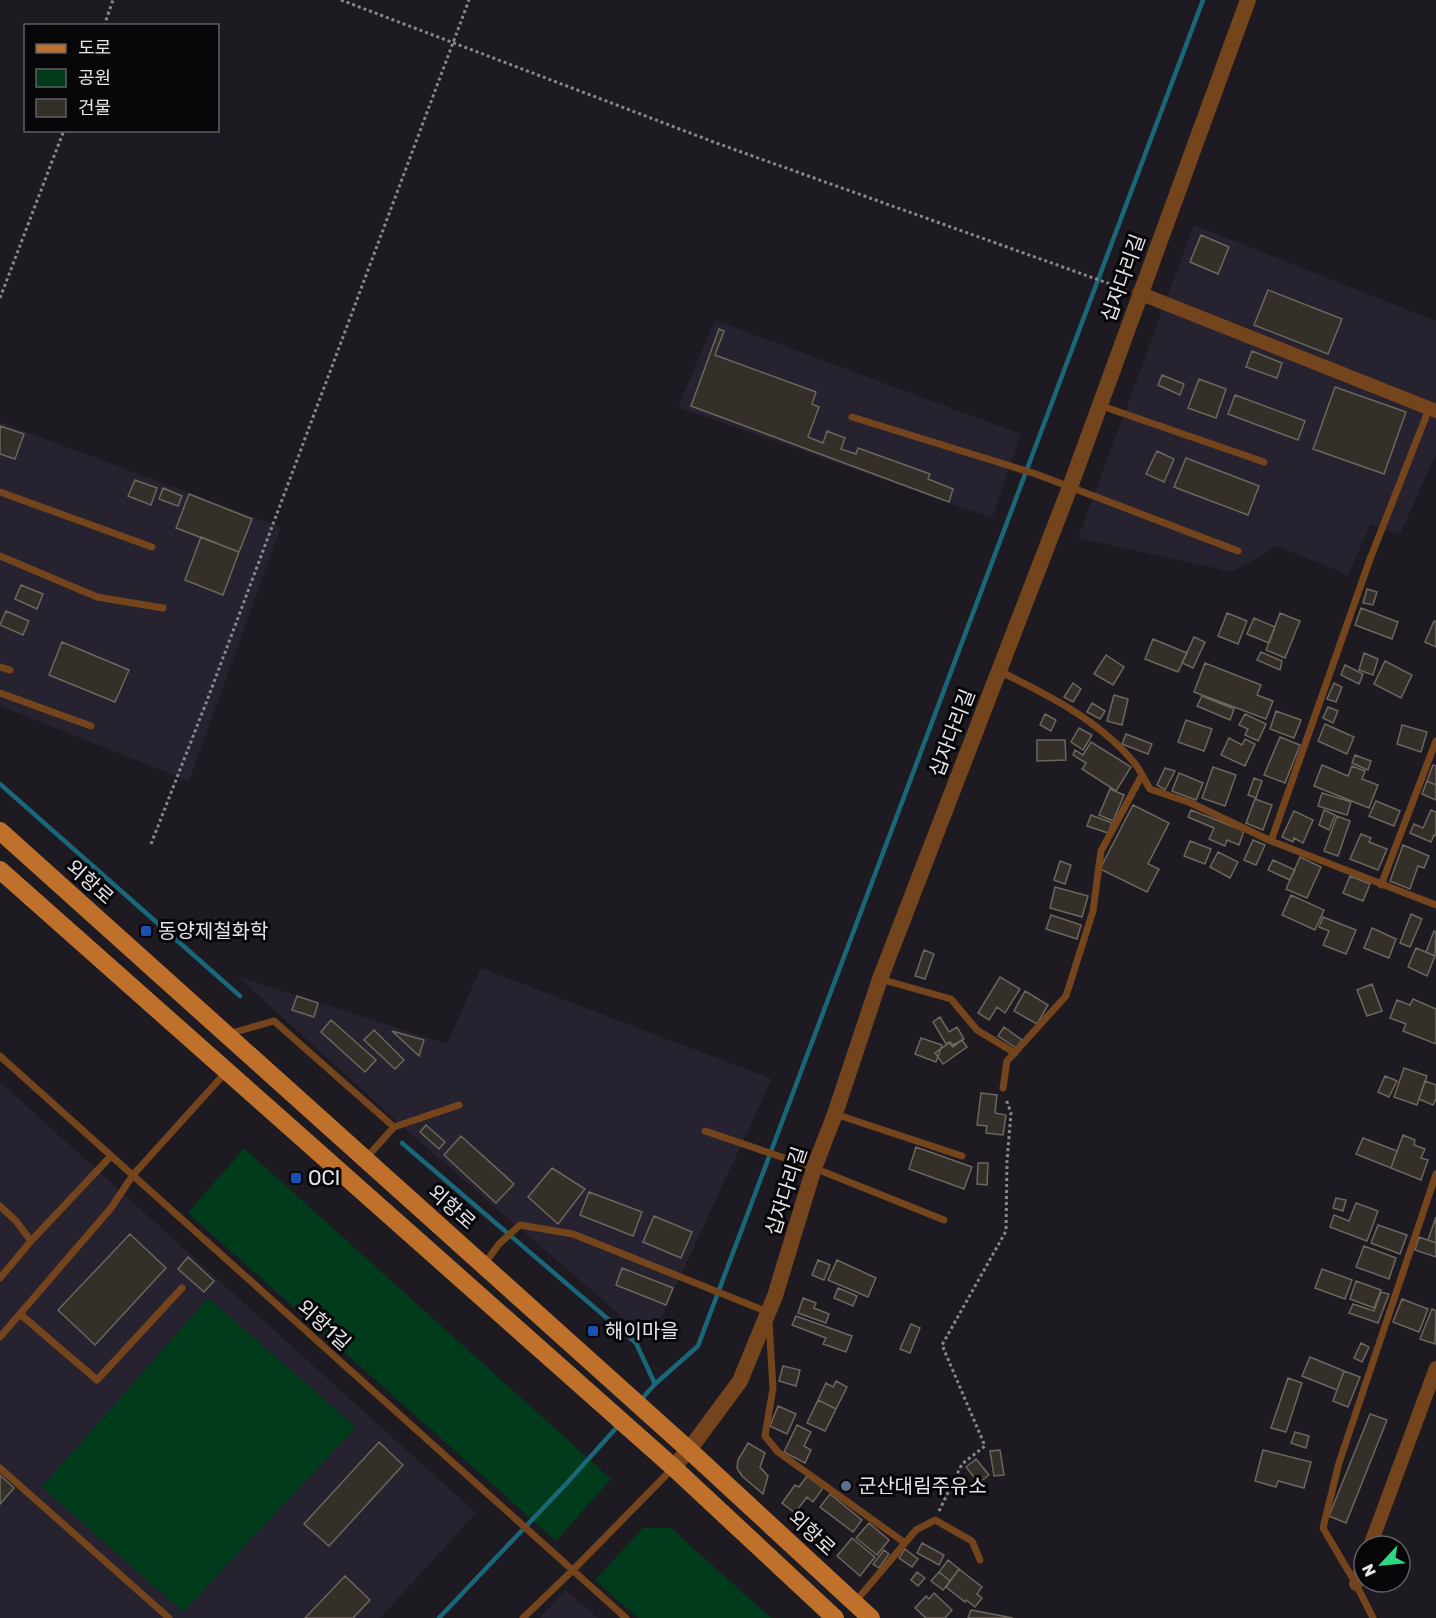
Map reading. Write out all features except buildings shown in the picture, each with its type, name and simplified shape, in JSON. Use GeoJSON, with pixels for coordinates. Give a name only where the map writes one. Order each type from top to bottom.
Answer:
{"type":"FeatureCollection","features":[{"type":"Feature","properties":{"kind":"main road","name":"외항로"},"geometry":{"type":"LineString","coordinates":[[0,831],[689,1450],[871,1618]]}},
{"type":"Feature","properties":{"kind":"main road"},"geometry":{"type":"LineString","coordinates":[[0,870],[673,1467],[836,1618]]}},
{"type":"Feature","properties":{"kind":"street","name":"십자다리길"},"geometry":{"type":"LineString","coordinates":[[673,1467],[689,1450],[740,1382],[769,1312],[814,1168],[835,1114],[880,980],[1070,487],[1248,0]]}},
{"type":"Feature","properties":{"kind":"street"},"geometry":{"type":"LineString","coordinates":[[1139,293],[1433,410]]}},
{"type":"Feature","properties":{"kind":"street"},"geometry":{"type":"LineString","coordinates":[[1374,1534],[1436,1368]]}},
{"type":"Feature","properties":{"kind":"lane"},"geometry":{"type":"LineString","coordinates":[[1099,405],[1264,462]]}},
{"type":"Feature","properties":{"kind":"lane"},"geometry":{"type":"LineString","coordinates":[[1271,841],[1370,559],[1433,410]]}},
{"type":"Feature","properties":{"kind":"lane"},"geometry":{"type":"LineString","coordinates":[[852,417],[1036,474],[1238,550]]}},
{"type":"Feature","properties":{"kind":"lane"},"geometry":{"type":"LineString","coordinates":[[0,492],[152,547]]}},
{"type":"Feature","properties":{"kind":"lane"},"geometry":{"type":"LineString","coordinates":[[0,556],[97,597],[163,608]]}},
{"type":"Feature","properties":{"kind":"lane"},"geometry":{"type":"LineString","coordinates":[[0,667],[10,670]]}},
{"type":"Feature","properties":{"kind":"lane"},"geometry":{"type":"LineString","coordinates":[[998,671],[1046,694],[1082,717],[1111,740],[1136,765],[1150,789],[1191,803],[1271,841],[1436,905]]}},
{"type":"Feature","properties":{"kind":"lane"},"geometry":{"type":"LineString","coordinates":[[0,693],[91,726]]}},
{"type":"Feature","properties":{"kind":"lane"},"geometry":{"type":"LineString","coordinates":[[1381,885],[1436,741]]}},
{"type":"Feature","properties":{"kind":"lane"},"geometry":{"type":"LineString","coordinates":[[1003,1088],[1007,1061],[1066,996],[1093,911],[1101,851],[1142,775]]}},
{"type":"Feature","properties":{"kind":"lane"},"geometry":{"type":"LineString","coordinates":[[880,980],[951,999],[977,1030],[1015,1053]]}},
{"type":"Feature","properties":{"kind":"lane"},"geometry":{"type":"LineString","coordinates":[[226,1034],[274,1022],[394,1127]]}},
{"type":"Feature","properties":{"kind":"lane","name":"외항1길"},"geometry":{"type":"LineString","coordinates":[[0,1056],[627,1618]]}},
{"type":"Feature","properties":{"kind":"lane"},"geometry":{"type":"LineString","coordinates":[[0,1337],[111,1208],[133,1175],[226,1072]]}},
{"type":"Feature","properties":{"kind":"lane"},"geometry":{"type":"LineString","coordinates":[[365,1159],[394,1127],[459,1105]]}},
{"type":"Feature","properties":{"kind":"lane"},"geometry":{"type":"LineString","coordinates":[[835,1114],[962,1156]]}},
{"type":"Feature","properties":{"kind":"lane"},"geometry":{"type":"LineString","coordinates":[[705,1131],[814,1168],[944,1220]]}},
{"type":"Feature","properties":{"kind":"lane"},"geometry":{"type":"LineString","coordinates":[[0,1278],[31,1241],[111,1156]]}},
{"type":"Feature","properties":{"kind":"lane"},"geometry":{"type":"LineString","coordinates":[[1352,1577],[1323,1528],[1339,1463],[1436,1174]]}},
{"type":"Feature","properties":{"kind":"lane"},"geometry":{"type":"LineString","coordinates":[[0,1206],[16,1221],[31,1241]]}},
{"type":"Feature","properties":{"kind":"lane"},"geometry":{"type":"LineString","coordinates":[[483,1265],[499,1244],[520,1225],[573,1234],[769,1312],[773,1388],[765,1436],[778,1452],[905,1543]]}},
{"type":"Feature","properties":{"kind":"lane"},"geometry":{"type":"LineString","coordinates":[[20,1314],[98,1380],[182,1288]]}},
{"type":"Feature","properties":{"kind":"lane"},"geometry":{"type":"LineString","coordinates":[[523,1618],[673,1467]]}},
{"type":"Feature","properties":{"kind":"lane"},"geometry":{"type":"LineString","coordinates":[[0,1468],[169,1618]]}},
{"type":"Feature","properties":{"kind":"lane"},"geometry":{"type":"LineString","coordinates":[[855,1603],[916,1530],[935,1520],[972,1541],[980,1560]]}},
{"type":"Feature","properties":{"kind":"lane"},"geometry":{"type":"LineString","coordinates":[[1361,1594],[1373,1618]]}},
{"type":"Feature","properties":{"kind":"path"},"geometry":{"type":"LineString","coordinates":[[105,24],[113,0]]}},
{"type":"Feature","properties":{"kind":"path"},"geometry":{"type":"LineString","coordinates":[[341,0],[730,148],[1109,284]]}},
{"type":"Feature","properties":{"kind":"path"},"geometry":{"type":"LineString","coordinates":[[151,844],[469,0]]}},
{"type":"Feature","properties":{"kind":"path"},"geometry":{"type":"LineString","coordinates":[[0,298],[63,132]]}},
{"type":"Feature","properties":{"kind":"path"},"geometry":{"type":"LineString","coordinates":[[935,1520],[963,1464],[985,1446],[942,1345],[1006,1231],[1007,1161],[1011,1113],[1003,1088]]}},
{"type":"Feature","properties":{"kind":"shaded area"},"geometry":{"type":"Polygon","coordinates":[[[1194,225],[1436,321],[1436,454],[1400,534],[1370,525],[1348,575],[1277,546],[1233,572],[1078,538],[1194,225]]]}},
{"type":"Feature","properties":{"kind":"shaded area"},"geometry":{"type":"Polygon","coordinates":[[[715,320],[1021,434],[992,518],[678,407],[715,320]]]}},
{"type":"Feature","properties":{"kind":"shaded area"},"geometry":{"type":"Polygon","coordinates":[[[0,422],[281,527],[189,781],[0,706],[0,422]]]}},
{"type":"Feature","properties":{"kind":"shaded area"},"geometry":{"type":"Polygon","coordinates":[[[481,968],[772,1079],[650,1341],[413,1136],[237,976],[447,1044],[481,968]]]}},
{"type":"Feature","properties":{"kind":"shaded area"},"geometry":{"type":"Polygon","coordinates":[[[0,1082],[476,1513],[380,1618],[0,1618],[0,1082]]]}},
{"type":"Feature","properties":{"kind":"shaded area"},"geometry":{"type":"Polygon","coordinates":[[[565,1590],[598,1618],[540,1618],[565,1590]]]}},
{"type":"Feature","properties":{"kind":"green space"},"geometry":{"type":"Polygon","coordinates":[[[244,1148],[611,1479],[556,1541],[188,1213],[244,1148]]]}},
{"type":"Feature","properties":{"kind":"green space"},"geometry":{"type":"Polygon","coordinates":[[[208,1298],[356,1427],[183,1612],[42,1487],[208,1298]]]}},
{"type":"Feature","properties":{"kind":"green space"},"geometry":{"type":"Polygon","coordinates":[[[643,1528],[671,1528],[771,1618],[638,1618],[595,1580],[643,1528]]]}},
{"type":"Feature","properties":{"kind":"waterway"},"geometry":{"type":"LineString","coordinates":[[640,1401],[655,1384],[698,1346],[1203,0]]}},
{"type":"Feature","properties":{"kind":"waterway"},"geometry":{"type":"LineString","coordinates":[[0,784],[240,996]]}},
{"type":"Feature","properties":{"kind":"waterway"},"geometry":{"type":"LineString","coordinates":[[402,1143],[636,1343],[655,1384]]}},
{"type":"Feature","properties":{"kind":"waterway"},"geometry":{"type":"LineString","coordinates":[[439,1618],[618,1426]]}},
{"type":"Feature","properties":{"kind":"place","name":"동양제철화학"},"geometry":{"type":"Point","coordinates":[146,931]}},
{"type":"Feature","properties":{"kind":"place","name":"OCI"},"geometry":{"type":"Point","coordinates":[296,1178]}},
{"type":"Feature","properties":{"kind":"place","name":"해이마을"},"geometry":{"type":"Point","coordinates":[593,1331]}},
{"type":"Feature","properties":{"kind":"place","name":"군산대림주유소"},"geometry":{"type":"Point","coordinates":[846,1486]}}]}
